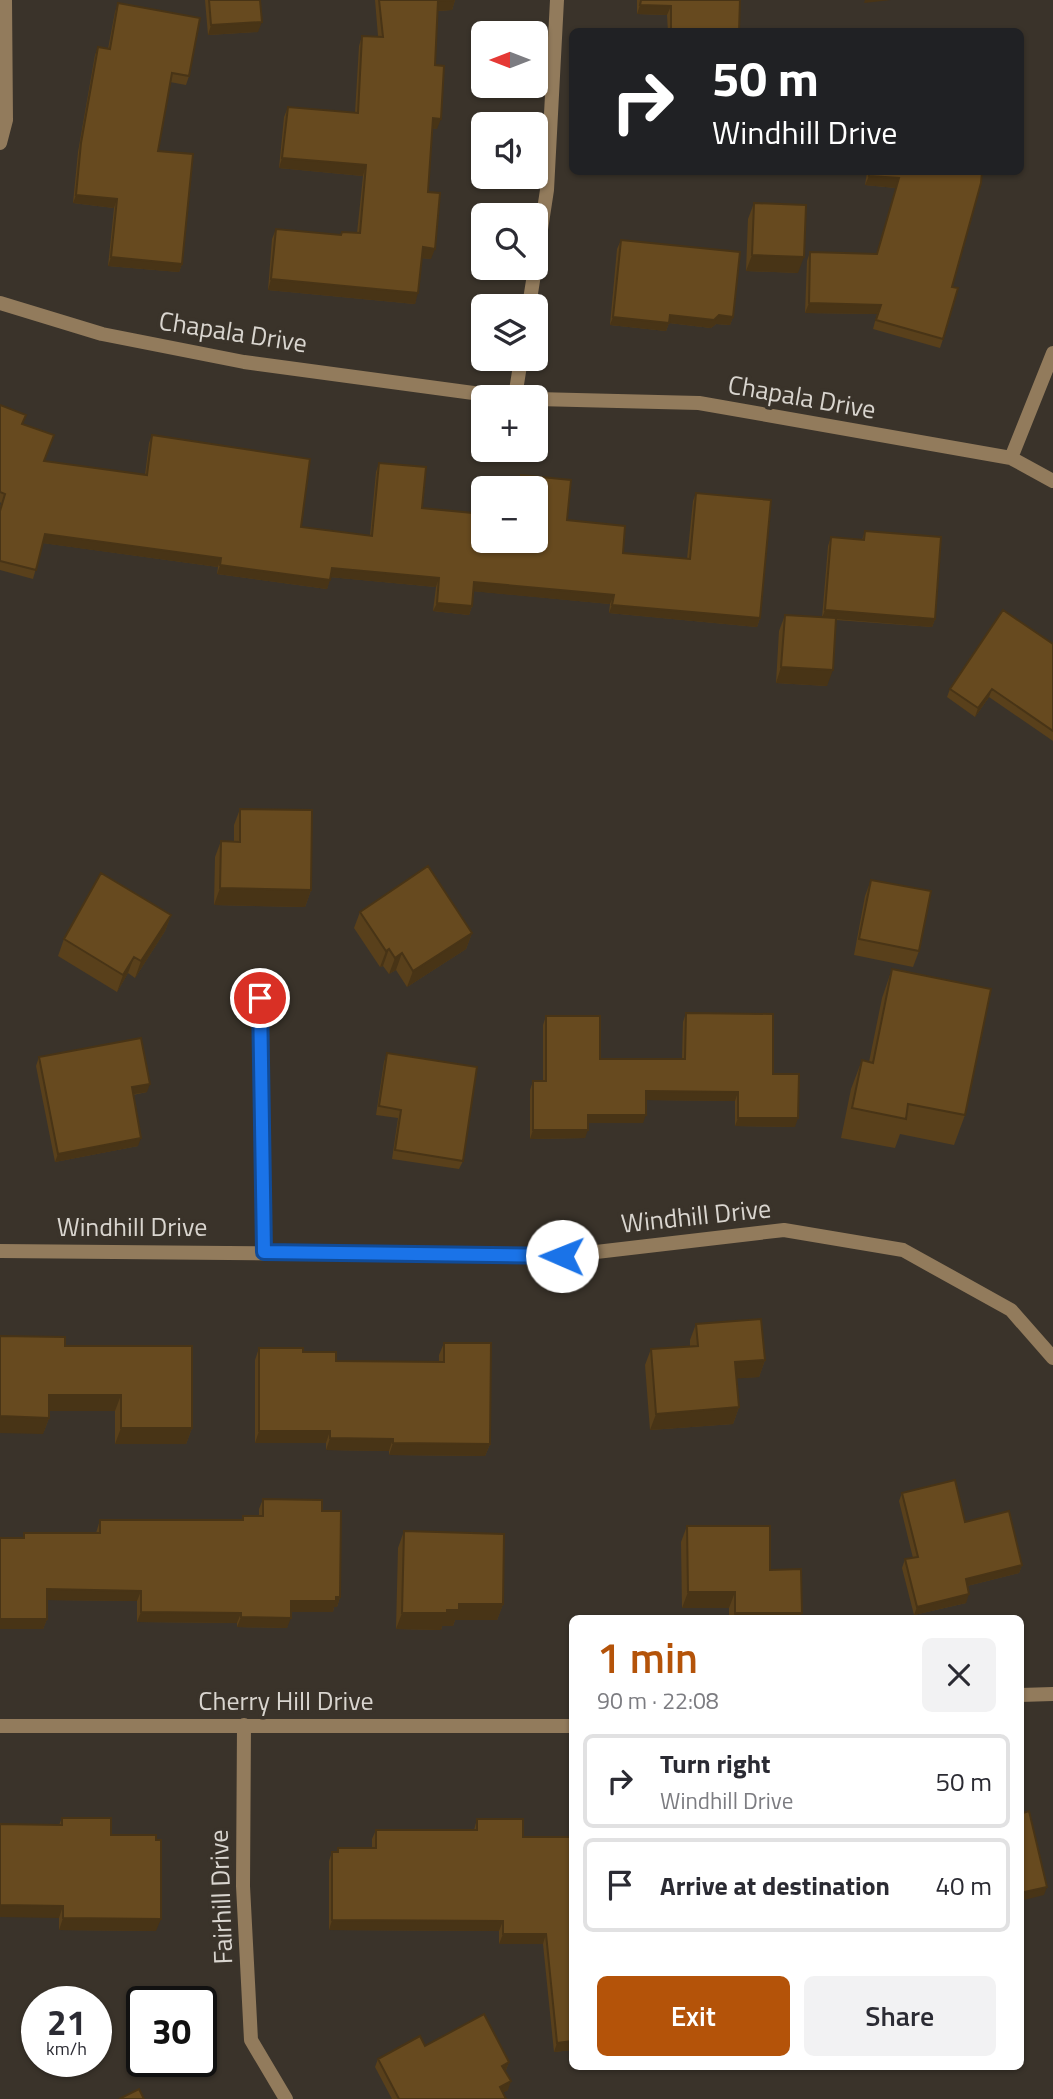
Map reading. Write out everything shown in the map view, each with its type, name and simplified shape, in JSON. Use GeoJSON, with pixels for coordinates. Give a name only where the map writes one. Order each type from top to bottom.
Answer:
{"type":"FeatureCollection","features":[{"type":"Feature","properties":{"kind":"street"},"geometry":{"type":"LineString","coordinates":[[0,143],[6,120],[5,0]]}},
{"type":"Feature","properties":{"kind":"street"},"geometry":{"type":"LineString","coordinates":[[545,203],[557,0]]}},
{"type":"Feature","properties":{"kind":"street","name":"Chapala Drive"},"geometry":{"type":"LineString","coordinates":[[0,303],[102,334],[244,362],[471,393]]}},
{"type":"Feature","properties":{"kind":"street"},"geometry":{"type":"LineString","coordinates":[[1011,458],[1053,353]]}},
{"type":"Feature","properties":{"kind":"street","name":"Chapala Drive"},"geometry":{"type":"LineString","coordinates":[[548,400],[699,403],[1011,458],[1053,481]]}},
{"type":"Feature","properties":{"kind":"street"},"geometry":{"type":"LineString","coordinates":[[260,998],[264,1252]]}},
{"type":"Feature","properties":{"kind":"street","name":"Windhill Drive"},"geometry":{"type":"LineString","coordinates":[[0,1251],[562,1256],[784,1230],[903,1250],[1011,1310],[1053,1358]]}},
{"type":"Feature","properties":{"kind":"street"},"geometry":{"type":"LineString","coordinates":[[1024,1695],[1053,1694]]}},
{"type":"Feature","properties":{"kind":"street","name":"Fairhill Drive"},"geometry":{"type":"LineString","coordinates":[[244,1725],[243,1886],[251,2040],[286,2099]]}},
{"type":"Feature","properties":{"kind":"street","name":"Cherry Hill Drive"},"geometry":{"type":"LineString","coordinates":[[0,1726],[569,1726]]}},
{"type":"Feature","properties":{"kind":"building"},"geometry":{"type":"Polygon","coordinates":[[[209,0],[260,0],[262,22],[211,25],[209,0]]]}},
{"type":"Feature","properties":{"kind":"building"},"geometry":{"type":"Polygon","coordinates":[[[379,0],[453,0],[438,1],[435,65],[444,66],[441,119],[433,118],[428,192],[440,193],[435,249],[423,247],[418,293],[271,279],[276,229],[341,235],[342,232],[360,233],[366,165],[282,158],[288,107],[358,113],[362,36],[383,37],[379,0]]]}},
{"type":"Feature","properties":{"kind":"building"},"geometry":{"type":"Polygon","coordinates":[[[641,0],[740,0],[739,28],[671,28],[671,6],[640,5],[641,0]]]}},
{"type":"Feature","properties":{"kind":"building"},"geometry":{"type":"Polygon","coordinates":[[[118,3],[200,18],[189,76],[172,73],[158,151],[193,154],[182,264],[111,257],[117,199],[76,195],[81,143],[98,47],[110,49],[118,3]]]}},
{"type":"Feature","properties":{"kind":"building"},"geometry":{"type":"Polygon","coordinates":[[[982,175],[952,287],[958,288],[943,339],[876,320],[881,305],[809,303],[810,252],[877,254],[899,178],[869,176],[982,175]]]}},
{"type":"Feature","properties":{"kind":"building"},"geometry":{"type":"Polygon","coordinates":[[[754,203],[806,205],[804,257],[752,255],[754,203]]]}},
{"type":"Feature","properties":{"kind":"building"},"geometry":{"type":"Polygon","coordinates":[[[621,240],[740,252],[733,317],[719,315],[714,320],[670,315],[669,323],[613,317],[621,240]]]}},
{"type":"Feature","properties":{"kind":"building"},"geometry":{"type":"Polygon","coordinates":[[[0,405],[26,415],[22,424],[54,435],[44,461],[147,475],[152,435],[310,459],[301,527],[372,536],[379,463],[426,467],[422,508],[471,513],[471,553],[548,553],[548,478],[571,480],[567,520],[625,526],[623,553],[690,559],[696,493],[771,500],[760,618],[612,605],[614,595],[474,582],[472,606],[437,603],[439,578],[332,568],[330,580],[220,565],[221,558],[45,534],[36,570],[0,561],[0,511],[5,494],[0,492],[0,405]]]}},
{"type":"Feature","properties":{"kind":"building"},"geometry":{"type":"Polygon","coordinates":[[[865,531],[941,537],[935,619],[825,610],[831,537],[864,540],[865,531]]]}},
{"type":"Feature","properties":{"kind":"building"},"geometry":{"type":"Polygon","coordinates":[[[1003,610],[1053,644],[1053,731],[992,689],[978,708],[950,689],[1003,610]]]}},
{"type":"Feature","properties":{"kind":"building"},"geometry":{"type":"Polygon","coordinates":[[[785,615],[836,618],[833,670],[781,667],[785,615]]]}},
{"type":"Feature","properties":{"kind":"building"},"geometry":{"type":"Polygon","coordinates":[[[240,809],[312,810],[311,890],[220,888],[221,841],[240,842],[240,809]]]}},
{"type":"Feature","properties":{"kind":"building"},"geometry":{"type":"Polygon","coordinates":[[[428,866],[472,933],[413,971],[402,953],[395,958],[389,949],[386,951],[360,912],[428,866]]]}},
{"type":"Feature","properties":{"kind":"building"},"geometry":{"type":"Polygon","coordinates":[[[101,873],[171,915],[141,961],[134,957],[123,975],[64,939],[101,873]]]}},
{"type":"Feature","properties":{"kind":"building"},"geometry":{"type":"Polygon","coordinates":[[[871,880],[931,891],[919,951],[859,939],[871,880]]]}},
{"type":"Feature","properties":{"kind":"building"},"geometry":{"type":"Polygon","coordinates":[[[892,969],[991,989],[965,1115],[908,1104],[906,1119],[852,1108],[862,1060],[873,1063],[892,969]]]}},
{"type":"Feature","properties":{"kind":"building"},"geometry":{"type":"Polygon","coordinates":[[[686,1013],[773,1014],[773,1074],[799,1074],[798,1118],[738,1118],[738,1092],[646,1091],[646,1115],[588,1115],[588,1130],[533,1130],[533,1081],[546,1081],[546,1016],[600,1016],[600,1059],[685,1059],[686,1013]]]}},
{"type":"Feature","properties":{"kind":"building"},"geometry":{"type":"Polygon","coordinates":[[[141,1038],[150,1084],[132,1087],[141,1138],[58,1154],[39,1057],[141,1038]]]}},
{"type":"Feature","properties":{"kind":"building"},"geometry":{"type":"Polygon","coordinates":[[[387,1053],[477,1067],[463,1161],[395,1150],[401,1110],[379,1106],[387,1053]]]}},
{"type":"Feature","properties":{"kind":"building"},"geometry":{"type":"Polygon","coordinates":[[[761,1319],[765,1360],[735,1362],[739,1407],[656,1414],[651,1349],[698,1346],[696,1324],[761,1319]]]}},
{"type":"Feature","properties":{"kind":"building"},"geometry":{"type":"Polygon","coordinates":[[[0,1336],[65,1337],[65,1346],[192,1346],[192,1428],[121,1428],[121,1395],[49,1395],[49,1418],[0,1416],[0,1336]]]}},
{"type":"Feature","properties":{"kind":"building"},"geometry":{"type":"Polygon","coordinates":[[[444,1343],[491,1343],[490,1444],[393,1443],[393,1439],[330,1438],[330,1431],[259,1431],[259,1348],[303,1348],[303,1352],[336,1352],[336,1361],[444,1362],[444,1343]]]}},
{"type":"Feature","properties":{"kind":"building"},"geometry":{"type":"Polygon","coordinates":[[[955,1480],[965,1522],[1009,1511],[1022,1565],[966,1579],[969,1594],[917,1607],[905,1559],[918,1557],[902,1493],[955,1480]]]}},
{"type":"Feature","properties":{"kind":"building"},"geometry":{"type":"Polygon","coordinates":[[[263,1499],[322,1500],[322,1511],[341,1511],[340,1597],[336,1597],[336,1601],[291,1601],[291,1618],[241,1617],[241,1613],[141,1612],[141,1591],[47,1589],[47,1619],[0,1619],[0,1538],[24,1538],[24,1533],[100,1533],[100,1520],[243,1520],[243,1516],[263,1516],[263,1499]]]}},
{"type":"Feature","properties":{"kind":"building"},"geometry":{"type":"Polygon","coordinates":[[[687,1526],[770,1526],[770,1570],[801,1569],[802,1613],[735,1613],[735,1592],[688,1592],[687,1526]]]}},
{"type":"Feature","properties":{"kind":"building"},"geometry":{"type":"Polygon","coordinates":[[[404,1531],[504,1534],[503,1604],[459,1604],[459,1610],[447,1610],[447,1613],[402,1613],[404,1531]]]}},
{"type":"Feature","properties":{"kind":"building"},"geometry":{"type":"Polygon","coordinates":[[[1029,1811],[1047,1887],[1024,1892],[1024,1813],[1029,1811]]]}},
{"type":"Feature","properties":{"kind":"building"},"geometry":{"type":"Polygon","coordinates":[[[62,1818],[111,1818],[111,1835],[156,1835],[156,1840],[161,1840],[161,1919],[63,1918],[63,1906],[0,1905],[0,1824],[62,1825],[62,1818]]]}},
{"type":"Feature","properties":{"kind":"building"},"geometry":{"type":"Polygon","coordinates":[[[477,1819],[523,1819],[523,1837],[569,1837],[569,2041],[557,2043],[546,1934],[503,1934],[503,1921],[332,1920],[332,1852],[338,1852],[338,1848],[376,1848],[376,1830],[477,1830],[477,1819]]]}},
{"type":"Feature","properties":{"kind":"building"},"geometry":{"type":"Polygon","coordinates":[[[484,2014],[509,2062],[502,2066],[511,2081],[500,2087],[506,2099],[399,2099],[378,2059],[420,2036],[425,2046],[484,2014]]]}},
{"type":"Feature","properties":{"kind":"building"},"geometry":{"type":"Polygon","coordinates":[[[139,2089],[144,2099],[119,2099],[139,2089]]]}},
{"type":"Feature","properties":{"kind":"route"},"geometry":{"type":"LineString","coordinates":[[260,998],[264,1252],[562,1256]]}}]}
